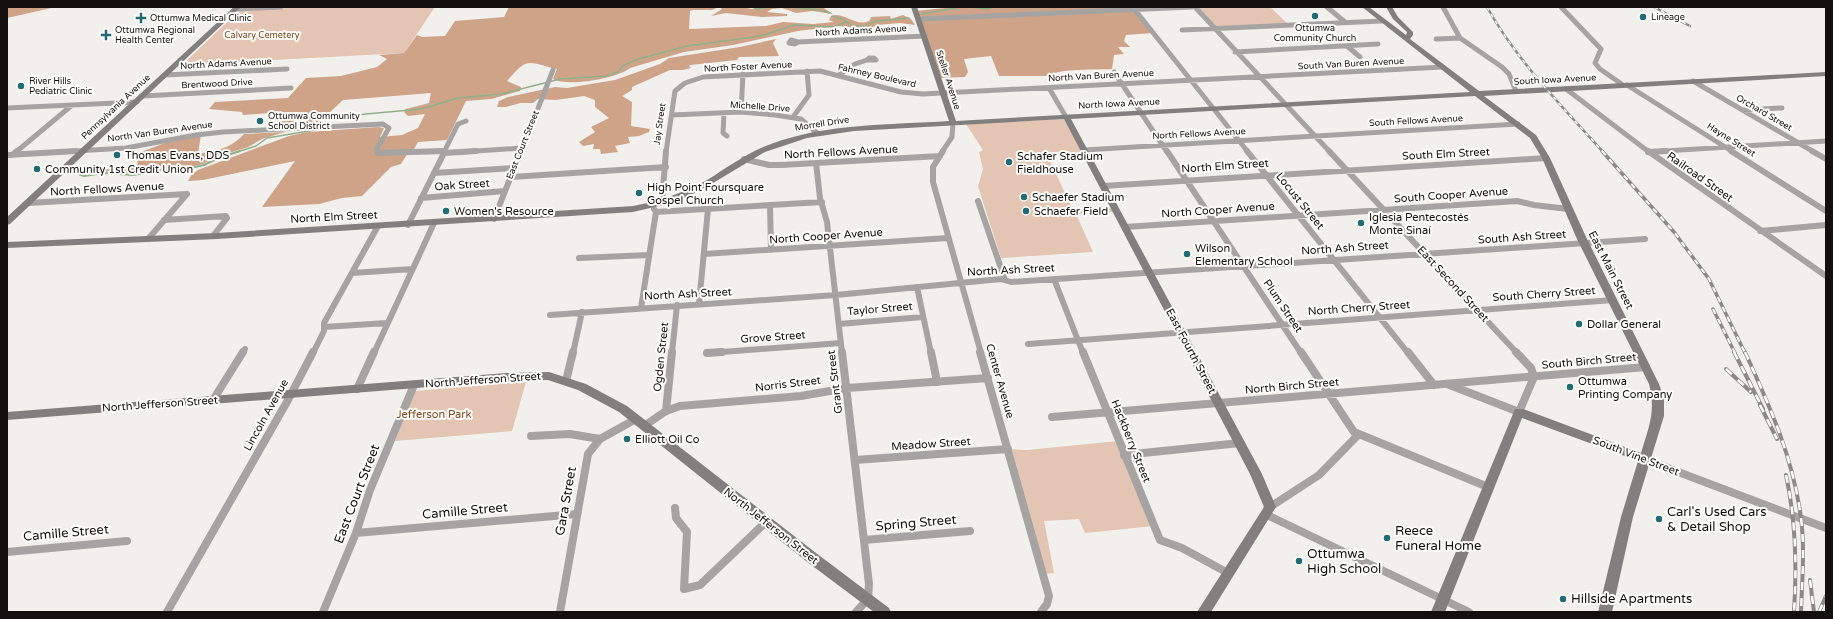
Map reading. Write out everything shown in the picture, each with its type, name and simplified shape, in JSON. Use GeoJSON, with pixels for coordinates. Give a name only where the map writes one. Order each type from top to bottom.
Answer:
{"type":"FeatureCollection","features":[{"type":"Feature","properties":{"kind":"main road","name":"Steller Avenue"},"geometry":{"type":"LineString","coordinates":[[914,7],[953,123]]}},
{"type":"Feature","properties":{"kind":"main road","name":"East Main Street"},"geometry":{"type":"LineString","coordinates":[[1365,7],[1533,137],[1546,158],[1584,243],[1654,384],[1658,403],[1658,416],[1627,517],[1605,612]]}},
{"type":"Feature","properties":{"kind":"main road"},"geometry":{"type":"LineString","coordinates":[[1389,7],[1395,18],[1410,32],[1406,39]]}},
{"type":"Feature","properties":{"kind":"main road","name":"Pennsylvania Avenue"},"geometry":{"type":"LineString","coordinates":[[7,222],[237,8]]}},
{"type":"Feature","properties":{"kind":"main road","name":"South Iowa Avenue"},"geometry":{"type":"LineString","coordinates":[[1286,104],[1826,74]]}},
{"type":"Feature","properties":{"kind":"main road","name":"North Iowa Avenue"},"geometry":{"type":"LineString","coordinates":[[953,123],[1286,104]]}},
{"type":"Feature","properties":{"kind":"main road","name":"East Fourth Street"},"geometry":{"type":"LineString","coordinates":[[1066,116],[1240,443],[1268,510]]}},
{"type":"Feature","properties":{"kind":"main road","name":"Morrell Drive"},"geometry":{"type":"LineString","coordinates":[[662,202],[685,195],[701,187],[744,159],[782,142],[817,133],[854,129],[953,123]]}},
{"type":"Feature","properties":{"kind":"main road","name":"North Elm Street"},"geometry":{"type":"LineString","coordinates":[[7,245],[213,236],[408,225],[654,208],[662,202]]}},
{"type":"Feature","properties":{"kind":"main road","name":"North Jefferson Street"},"geometry":{"type":"LineString","coordinates":[[7,416],[356,389],[549,376],[566,381],[623,409],[766,522],[884,612]]}},
{"type":"Feature","properties":{"kind":"main road"},"geometry":{"type":"LineString","coordinates":[[1438,612],[1519,412]]}},
{"type":"Feature","properties":{"kind":"main road","name":"South Vine Street"},"geometry":{"type":"LineString","coordinates":[[1519,412],[1644,459]]}},
{"type":"Feature","properties":{"kind":"main road"},"geometry":{"type":"LineString","coordinates":[[1204,612],[1268,510]]}},
{"type":"Feature","properties":{"kind":"street"},"geometry":{"type":"LineString","coordinates":[[237,8],[281,7]]}},
{"type":"Feature","properties":{"kind":"street"},"geometry":{"type":"LineString","coordinates":[[919,19],[1192,7]]}},
{"type":"Feature","properties":{"kind":"street","name":"East Second Street"},"geometry":{"type":"LineString","coordinates":[[1195,7],[1235,52],[1260,76],[1531,368],[1534,377]]}},
{"type":"Feature","properties":{"kind":"street"},"geometry":{"type":"LineString","coordinates":[[1327,7],[1345,22]]}},
{"type":"Feature","properties":{"kind":"street"},"geometry":{"type":"LineString","coordinates":[[1443,7],[1460,38],[1509,74],[1516,91]]}},
{"type":"Feature","properties":{"kind":"street","name":"Hayne Street"},"geometry":{"type":"LineString","coordinates":[[1561,7],[1601,49],[1595,64],[1600,69],[1826,211]]}},
{"type":"Feature","properties":{"kind":"street","name":"Locust Street"},"geometry":{"type":"LineString","coordinates":[[1135,10],[1434,385]]}},
{"type":"Feature","properties":{"kind":"street"},"geometry":{"type":"LineString","coordinates":[[1182,30],[1382,21]]}},
{"type":"Feature","properties":{"kind":"street","name":"North Adams Avenue"},"geometry":{"type":"LineString","coordinates":[[798,42],[925,36]]}},
{"type":"Feature","properties":{"kind":"street"},"geometry":{"type":"LineString","coordinates":[[1436,39],[1460,38]]}},
{"type":"Feature","properties":{"kind":"street"},"geometry":{"type":"LineString","coordinates":[[1235,52],[1378,44]]}},
{"type":"Feature","properties":{"kind":"street"},"geometry":{"type":"LineString","coordinates":[[1347,46],[1360,57]]}},
{"type":"Feature","properties":{"kind":"street"},"geometry":{"type":"LineString","coordinates":[[839,76],[855,64],[867,60]]}},
{"type":"Feature","properties":{"kind":"street","name":"South Van Buren Avenue"},"geometry":{"type":"LineString","coordinates":[[1260,76],[1443,67]]}},
{"type":"Feature","properties":{"kind":"street","name":"North Adams Avenue"},"geometry":{"type":"LineString","coordinates":[[165,75],[287,69]]}},
{"type":"Feature","properties":{"kind":"street","name":"East Court Street"},"geometry":{"type":"LineString","coordinates":[[494,219],[553,70]]}},
{"type":"Feature","properties":{"kind":"street"},"geometry":{"type":"LineString","coordinates":[[793,117],[809,95],[807,71]]}},
{"type":"Feature","properties":{"kind":"street","name":"Fahrney Boulevard"},"geometry":{"type":"LineString","coordinates":[[807,71],[820,71],[906,93],[943,94]]}},
{"type":"Feature","properties":{"kind":"street","name":"North Foster Avenue"},"geometry":{"type":"LineString","coordinates":[[690,80],[712,76],[807,71]]}},
{"type":"Feature","properties":{"kind":"street","name":"Plum Street"},"geometry":{"type":"LineString","coordinates":[[1114,72],[1354,432],[1488,487]]}},
{"type":"Feature","properties":{"kind":"street"},"geometry":{"type":"LineString","coordinates":[[741,112],[743,74]]}},
{"type":"Feature","properties":{"kind":"street","name":"North Van Buren Avenue"},"geometry":{"type":"LineString","coordinates":[[943,94],[1260,76]]}},
{"type":"Feature","properties":{"kind":"street","name":"Jay Street"},"geometry":{"type":"LineString","coordinates":[[662,202],[666,167],[666,144],[675,91],[690,80]]}},
{"type":"Feature","properties":{"kind":"street","name":"Orchard Street"},"geometry":{"type":"LineString","coordinates":[[1693,81],[1826,159]]}},
{"type":"Feature","properties":{"kind":"street","name":"Brentwood Drive"},"geometry":{"type":"LineString","coordinates":[[143,96],[291,88]]}},
{"type":"Feature","properties":{"kind":"street","name":"East Fourth Street"},"geometry":{"type":"LineString","coordinates":[[1049,88],[1066,116]]}},
{"type":"Feature","properties":{"kind":"street","name":"Railroad Street"},"geometry":{"type":"LineString","coordinates":[[1566,89],[1648,152],[1826,276]]}},
{"type":"Feature","properties":{"kind":"street"},"geometry":{"type":"LineString","coordinates":[[8,109],[136,102]]}},
{"type":"Feature","properties":{"kind":"street"},"geometry":{"type":"LineString","coordinates":[[9,155],[71,106]]}},
{"type":"Feature","properties":{"kind":"street"},"geometry":{"type":"LineString","coordinates":[[1743,110],[1782,108]]}},
{"type":"Feature","properties":{"kind":"street","name":"Michelle Drive"},"geometry":{"type":"LineString","coordinates":[[672,115],[741,112],[793,117],[807,123],[817,133]]}},
{"type":"Feature","properties":{"kind":"street"},"geometry":{"type":"LineString","coordinates":[[724,113],[723,133],[726,136]]}},
{"type":"Feature","properties":{"kind":"street"},"geometry":{"type":"LineString","coordinates":[[408,225],[458,124],[466,121]]}},
{"type":"Feature","properties":{"kind":"street","name":"Steller Avenue"},"geometry":{"type":"LineString","coordinates":[[940,156],[953,138],[953,123]]}},
{"type":"Feature","properties":{"kind":"street","name":"North Van Buren Avenue"},"geometry":{"type":"LineString","coordinates":[[9,155],[126,148],[196,134],[383,124],[388,126],[388,130],[376,152],[444,152]]}},
{"type":"Feature","properties":{"kind":"street","name":"South Fellows Avenue"},"geometry":{"type":"LineString","coordinates":[[1315,136],[1518,124]]}},
{"type":"Feature","properties":{"kind":"street","name":"North Fellows Avenue"},"geometry":{"type":"LineString","coordinates":[[1084,150],[1315,136]]}},
{"type":"Feature","properties":{"kind":"street"},"geometry":{"type":"LineString","coordinates":[[1648,152],[1826,141]]}},
{"type":"Feature","properties":{"kind":"street"},"geometry":{"type":"LineString","coordinates":[[444,152],[522,148]]}},
{"type":"Feature","properties":{"kind":"street","name":"North Fellows Avenue"},"geometry":{"type":"LineString","coordinates":[[744,159],[769,165],[940,156]]}},
{"type":"Feature","properties":{"kind":"street","name":"Center Avenue"},"geometry":{"type":"LineString","coordinates":[[940,156],[933,166],[932,174],[948,238],[1049,596],[1047,604],[1041,612]]}},
{"type":"Feature","properties":{"kind":"street","name":"South Elm Street"},"geometry":{"type":"LineString","coordinates":[[1348,170],[1546,158]]}},
{"type":"Feature","properties":{"kind":"street","name":"Grant Street"},"geometry":{"type":"LineString","coordinates":[[816,163],[819,192],[828,222],[869,584],[868,599]]}},
{"type":"Feature","properties":{"kind":"street"},"geometry":{"type":"LineString","coordinates":[[511,177],[666,167]]}},
{"type":"Feature","properties":{"kind":"street"},"geometry":{"type":"LineString","coordinates":[[434,173],[514,168]]}},
{"type":"Feature","properties":{"kind":"street","name":"North Elm Street"},"geometry":{"type":"LineString","coordinates":[[1103,186],[1348,170]]}},
{"type":"Feature","properties":{"kind":"street","name":"Oak Street"},"geometry":{"type":"LineString","coordinates":[[421,198],[505,191]]}},
{"type":"Feature","properties":{"kind":"street","name":"North Fellows Avenue"},"geometry":{"type":"LineString","coordinates":[[28,203],[187,194],[164,220]]}},
{"type":"Feature","properties":{"kind":"street"},"geometry":{"type":"LineString","coordinates":[[978,201],[1005,280]]}},
{"type":"Feature","properties":{"kind":"street","name":"South Cooper Avenue"},"geometry":{"type":"LineString","coordinates":[[1384,209],[1517,201],[1534,205],[1568,209]]}},
{"type":"Feature","properties":{"kind":"street","name":"North Elm Street"},"geometry":{"type":"LineString","coordinates":[[654,208],[708,209],[822,202]]}},
{"type":"Feature","properties":{"kind":"street"},"geometry":{"type":"LineString","coordinates":[[770,205],[771,250]]}},
{"type":"Feature","properties":{"kind":"street"},"geometry":{"type":"LineString","coordinates":[[641,308],[654,208]]}},
{"type":"Feature","properties":{"kind":"street"},"geometry":{"type":"LineString","coordinates":[[699,304],[708,209]]}},
{"type":"Feature","properties":{"kind":"street","name":"North Cooper Avenue"},"geometry":{"type":"LineString","coordinates":[[1125,227],[1384,209]]}},
{"type":"Feature","properties":{"kind":"street"},"geometry":{"type":"LineString","coordinates":[[148,239],[164,220],[226,216],[227,218],[213,236]]}},
{"type":"Feature","properties":{"kind":"street"},"geometry":{"type":"LineString","coordinates":[[356,389],[434,223]]}},
{"type":"Feature","properties":{"kind":"street"},"geometry":{"type":"LineString","coordinates":[[1760,231],[1826,225]]}},
{"type":"Feature","properties":{"kind":"street","name":"Lincoln Avenue"},"geometry":{"type":"LineString","coordinates":[[167,612],[290,394],[324,331],[324,323],[378,226]]}},
{"type":"Feature","properties":{"kind":"street","name":"North Cooper Avenue"},"geometry":{"type":"LineString","coordinates":[[704,254],[948,238]]}},
{"type":"Feature","properties":{"kind":"street","name":"South Ash Street"},"geometry":{"type":"LineString","coordinates":[[1425,254],[1645,239]]}},
{"type":"Feature","properties":{"kind":"street","name":"North Ash Street"},"geometry":{"type":"LineString","coordinates":[[550,315],[836,295],[961,284],[967,282],[1005,280],[1011,282],[1425,254]]}},
{"type":"Feature","properties":{"kind":"street"},"geometry":{"type":"LineString","coordinates":[[579,258],[649,255]]}},
{"type":"Feature","properties":{"kind":"street"},"geometry":{"type":"LineString","coordinates":[[352,273],[412,269]]}},
{"type":"Feature","properties":{"kind":"street","name":"Hackberry Street"},"geometry":{"type":"LineString","coordinates":[[1054,279],[1124,455],[1160,540],[1182,548],[1228,573]]}},
{"type":"Feature","properties":{"kind":"street"},"geometry":{"type":"LineString","coordinates":[[917,287],[937,382]]}},
{"type":"Feature","properties":{"kind":"street","name":"South Cherry Street"},"geometry":{"type":"LineString","coordinates":[[1477,310],[1613,300]]}},
{"type":"Feature","properties":{"kind":"street","name":"Ogden Street"},"geometry":{"type":"LineString","coordinates":[[666,412],[677,305]]}},
{"type":"Feature","properties":{"kind":"street","name":"North Cherry Street"},"geometry":{"type":"LineString","coordinates":[[1028,344],[1477,310]]}},
{"type":"Feature","properties":{"kind":"street"},"geometry":{"type":"LineString","coordinates":[[566,381],[582,312]]}},
{"type":"Feature","properties":{"kind":"street","name":"Taylor Street"},"geometry":{"type":"LineString","coordinates":[[839,324],[923,317]]}},
{"type":"Feature","properties":{"kind":"street"},"geometry":{"type":"LineString","coordinates":[[324,327],[388,323]]}},
{"type":"Feature","properties":{"kind":"street","name":"Grove Street"},"geometry":{"type":"LineString","coordinates":[[707,353],[841,343]]}},
{"type":"Feature","properties":{"kind":"street"},"geometry":{"type":"LineString","coordinates":[[213,400],[245,349]]}},
{"type":"Feature","properties":{"kind":"street","name":"South Birch Street"},"geometry":{"type":"LineString","coordinates":[[1534,377],[1646,367]]}},
{"type":"Feature","properties":{"kind":"street"},"geometry":{"type":"LineString","coordinates":[[1519,412],[1534,377]]}},
{"type":"Feature","properties":{"kind":"street","name":"North Birch Street"},"geometry":{"type":"LineString","coordinates":[[1052,417],[1534,377]]}},
{"type":"Feature","properties":{"kind":"street","name":"Norris Street"},"geometry":{"type":"LineString","coordinates":[[640,422],[680,406],[801,396],[847,388],[988,378]]}},
{"type":"Feature","properties":{"kind":"street","name":"South Vine Street"},"geometry":{"type":"LineString","coordinates":[[1447,384],[1519,412]]}},
{"type":"Feature","properties":{"kind":"street","name":"East Court Street"},"geometry":{"type":"LineString","coordinates":[[323,612],[356,533],[370,490],[414,385]]}},
{"type":"Feature","properties":{"kind":"street","name":"Gara Street"},"geometry":{"type":"LineString","coordinates":[[560,612],[588,454],[600,439],[640,422]]}},
{"type":"Feature","properties":{"kind":"street"},"geometry":{"type":"LineString","coordinates":[[531,436],[570,434],[600,439]]}},
{"type":"Feature","properties":{"kind":"street"},"geometry":{"type":"LineString","coordinates":[[1359,434],[1319,475],[1268,510],[1469,612]]}},
{"type":"Feature","properties":{"kind":"street"},"geometry":{"type":"LineString","coordinates":[[1124,455],[1240,443]]}},
{"type":"Feature","properties":{"kind":"street","name":"Meadow Street"},"geometry":{"type":"LineString","coordinates":[[855,460],[1008,449]]}},
{"type":"Feature","properties":{"kind":"street","name":"South Vine Street"},"geometry":{"type":"LineString","coordinates":[[1644,459],[1826,528]]}},
{"type":"Feature","properties":{"kind":"street"},"geometry":{"type":"LineString","coordinates":[[675,508],[674,514],[677,521],[687,532],[684,588],[700,585],[766,522]]}},
{"type":"Feature","properties":{"kind":"street","name":"Camille Street"},"geometry":{"type":"LineString","coordinates":[[356,533],[577,514]]}},
{"type":"Feature","properties":{"kind":"street","name":"Spring Street"},"geometry":{"type":"LineString","coordinates":[[864,540],[970,531]]}},
{"type":"Feature","properties":{"kind":"street","name":"Camille Street"},"geometry":{"type":"LineString","coordinates":[[7,552],[127,541]]}},
{"type":"Feature","properties":{"kind":"street"},"geometry":{"type":"LineString","coordinates":[[856,612],[868,599]]}},
{"type":"Feature","properties":{"kind":"green space","name":"Calvary Cemetery"},"geometry":{"type":"Polygon","coordinates":[[[309,7],[435,7],[404,53],[182,65],[240,10],[309,7]]]}},
{"type":"Feature","properties":{"kind":"green space"},"geometry":{"type":"Polygon","coordinates":[[[1195,7],[1270,7],[1289,25],[1214,28],[1195,7]]]}},
{"type":"Feature","properties":{"kind":"green space","name":"Schaefer Stadium"},"geometry":{"type":"Polygon","coordinates":[[[1064,119],[1083,152],[1047,155],[1073,210],[1112,208],[1114,212],[1076,214],[1093,252],[1001,258],[978,186],[983,169],[979,152],[983,150],[966,124],[1064,119]]]}},
{"type":"Feature","properties":{"kind":"green space","name":"Jefferson Park"},"geometry":{"type":"Polygon","coordinates":[[[526,382],[512,431],[395,441],[415,391],[526,382]]]}},
{"type":"Feature","properties":{"kind":"green space"},"geometry":{"type":"Polygon","coordinates":[[[1118,441],[1154,526],[1085,533],[1079,519],[1044,521],[1054,573],[1044,574],[1008,449],[1027,450],[1118,441]]]}},
{"type":"Feature","properties":{"kind":"shaded area"},"geometry":{"type":"Polygon","coordinates":[[[7,7],[56,7],[7,18],[7,7]]]}},
{"type":"Feature","properties":{"kind":"shaded area"},"geometry":{"type":"Polygon","coordinates":[[[509,7],[719,7],[712,10],[690,11],[689,29],[766,26],[783,22],[813,24],[834,22],[829,20],[831,16],[836,15],[855,21],[865,22],[870,20],[871,17],[890,16],[891,19],[903,15],[911,19],[915,25],[900,23],[877,25],[871,28],[872,33],[862,29],[855,30],[849,27],[838,26],[798,31],[733,45],[684,52],[592,81],[560,81],[553,79],[557,69],[534,63],[524,64],[507,81],[521,87],[520,91],[491,99],[466,101],[447,140],[418,142],[413,151],[409,151],[401,164],[391,167],[362,196],[342,198],[319,204],[262,207],[295,161],[203,180],[188,181],[192,174],[198,170],[289,136],[308,132],[378,127],[384,128],[380,137],[402,135],[418,128],[425,114],[408,116],[404,112],[406,109],[429,103],[431,93],[343,100],[316,125],[269,128],[285,119],[287,114],[281,112],[243,115],[242,112],[209,109],[215,102],[288,98],[306,78],[341,76],[377,67],[387,59],[379,55],[404,53],[417,35],[422,37],[445,36],[455,21],[504,17],[509,7]]]}},
{"type":"Feature","properties":{"kind":"shaded area"},"geometry":{"type":"Polygon","coordinates":[[[719,7],[742,7],[752,9],[758,7],[816,7],[824,8],[833,14],[812,11],[796,13],[782,8],[772,9],[767,12],[787,14],[787,16],[762,17],[726,13],[711,16],[722,9],[719,7]]]}},
{"type":"Feature","properties":{"kind":"shaded area"},"geometry":{"type":"Polygon","coordinates":[[[955,7],[1134,7],[1153,33],[1126,35],[1124,41],[1130,47],[1118,47],[1124,54],[1114,55],[1112,69],[1078,70],[1053,73],[1048,76],[999,76],[991,56],[964,59],[968,72],[965,77],[938,78],[915,11],[955,7]]]}},
{"type":"Feature","properties":{"kind":"shaded area"},"geometry":{"type":"Polygon","coordinates":[[[776,39],[773,43],[779,56],[739,57],[737,60],[690,65],[689,66],[691,68],[670,70],[632,87],[632,90],[622,96],[632,102],[631,126],[650,129],[649,132],[639,136],[628,137],[630,143],[615,146],[618,152],[601,154],[600,149],[593,149],[594,144],[583,146],[579,142],[595,132],[591,127],[609,118],[595,107],[595,100],[584,96],[556,100],[538,99],[533,103],[520,103],[506,107],[497,107],[499,101],[508,97],[555,87],[567,88],[615,80],[660,64],[669,58],[740,47],[776,39]]]}},
{"type":"Feature","properties":{"kind":"shaded area"},"geometry":{"type":"Polygon","coordinates":[[[285,132],[262,139],[248,147],[216,157],[203,164],[177,170],[174,167],[171,167],[169,169],[125,173],[123,170],[85,174],[81,171],[137,167],[138,155],[141,152],[178,138],[201,134],[198,154],[229,146],[244,134],[285,132]]]}},
{"type":"Feature","properties":{"kind":"waterway"},"geometry":{"type":"LineString","coordinates":[[753,7],[757,9],[769,7]]}},
{"type":"Feature","properties":{"kind":"waterway"},"geometry":{"type":"LineString","coordinates":[[789,7],[820,10],[829,13]]}},
{"type":"Feature","properties":{"kind":"waterway"},"geometry":{"type":"LineString","coordinates":[[922,14],[962,7]]}},
{"type":"Feature","properties":{"kind":"waterway"},"geometry":{"type":"LineString","coordinates":[[970,7],[987,9],[994,7]]}},
{"type":"Feature","properties":{"kind":"waterway"},"geometry":{"type":"LineString","coordinates":[[833,16],[844,20],[851,25],[863,27],[876,21],[909,18]]}},
{"type":"Feature","properties":{"kind":"waterway"},"geometry":{"type":"LineString","coordinates":[[333,117],[421,109],[458,98],[501,94],[560,79],[606,76],[618,72],[623,66],[635,60],[687,46],[761,36],[794,25],[833,27],[846,22]]}},
{"type":"Feature","properties":{"kind":"waterway"},"geometry":{"type":"LineString","coordinates":[[237,152],[256,146],[267,138],[315,130]]}},
{"type":"Feature","properties":{"kind":"waterway"},"geometry":{"type":"LineString","coordinates":[[78,174],[84,176],[104,173],[133,175],[170,169],[177,171],[204,165],[221,157],[240,151]]}},
{"type":"Feature","properties":{"kind":"railway"},"geometry":{"type":"LineString","coordinates":[[1487,7],[1499,27],[1526,64],[1603,152]]}},
{"type":"Feature","properties":{"kind":"railway"},"geometry":{"type":"LineString","coordinates":[[1654,7],[1690,26]]}},
{"type":"Feature","properties":{"kind":"railway"},"geometry":{"type":"LineString","coordinates":[[1602,151],[1674,232],[1709,279],[1745,353]]}},
{"type":"Feature","properties":{"kind":"railway"},"geometry":{"type":"LineString","coordinates":[[1713,309],[1735,353]]}},
{"type":"Feature","properties":{"kind":"railway"},"geometry":{"type":"LineString","coordinates":[[1734,352],[1763,409]]}},
{"type":"Feature","properties":{"kind":"railway"},"geometry":{"type":"LineString","coordinates":[[1745,352],[1772,413],[1786,453],[1797,496],[1803,541],[1801,612]]}},
{"type":"Feature","properties":{"kind":"railway"},"geometry":{"type":"LineString","coordinates":[[1726,369],[1751,392]]}},
{"type":"Feature","properties":{"kind":"railway"},"geometry":{"type":"LineString","coordinates":[[1760,405],[1777,439]]}},
{"type":"Feature","properties":{"kind":"railway"},"geometry":{"type":"LineString","coordinates":[[1786,475],[1794,526],[1794,612]]}},
{"type":"Feature","properties":{"kind":"railway"},"geometry":{"type":"LineString","coordinates":[[1810,580],[1814,612]]}},
{"type":"Feature","properties":{"kind":"railway"},"geometry":{"type":"LineString","coordinates":[[1819,612],[1826,596]]}},
{"type":"Feature","properties":{"kind":"place","name":"Ottumwa Community Church"},"geometry":{"type":"Point","coordinates":[1315,16]}},
{"type":"Feature","properties":{"kind":"place","name":"Lineage"},"geometry":{"type":"Point","coordinates":[1643,17]}},
{"type":"Feature","properties":{"kind":"place","name":"Ottumwa Medical Clinic"},"geometry":{"type":"Point","coordinates":[141,18]}},
{"type":"Feature","properties":{"kind":"place","name":"Ottumwa Regional Health Center"},"geometry":{"type":"Point","coordinates":[106,35]}},
{"type":"Feature","properties":{"kind":"place","name":"River Hills Pediatric Clinic"},"geometry":{"type":"Point","coordinates":[21,86]}},
{"type":"Feature","properties":{"kind":"place","name":"Ottumwa Community School District"},"geometry":{"type":"Point","coordinates":[260,121]}},
{"type":"Feature","properties":{"kind":"place","name":"Thomas Evans, DDS"},"geometry":{"type":"Point","coordinates":[117,155]}},
{"type":"Feature","properties":{"kind":"place","name":"Schafer Stadium Fieldhouse"},"geometry":{"type":"Point","coordinates":[1009,162]}},
{"type":"Feature","properties":{"kind":"place","name":"Community 1st Credit Union"},"geometry":{"type":"Point","coordinates":[37,169]}},
{"type":"Feature","properties":{"kind":"place","name":"High Point Foursquare Gospel Church"},"geometry":{"type":"Point","coordinates":[639,193]}},
{"type":"Feature","properties":{"kind":"place","name":"Schaefer Stadium"},"geometry":{"type":"Point","coordinates":[1024,197]}},
{"type":"Feature","properties":{"kind":"place","name":"Women's Resource"},"geometry":{"type":"Point","coordinates":[446,211]}},
{"type":"Feature","properties":{"kind":"place","name":"Schaefer Field"},"geometry":{"type":"Point","coordinates":[1026,211]}},
{"type":"Feature","properties":{"kind":"place","name":"Iglesia Pentecostés Monte Sinaí"},"geometry":{"type":"Point","coordinates":[1361,223]}},
{"type":"Feature","properties":{"kind":"place","name":"Wilson Elementary School"},"geometry":{"type":"Point","coordinates":[1187,254]}},
{"type":"Feature","properties":{"kind":"place","name":"Dollar General"},"geometry":{"type":"Point","coordinates":[1579,324]}},
{"type":"Feature","properties":{"kind":"place","name":"Ottumwa Printing Company"},"geometry":{"type":"Point","coordinates":[1570,387]}},
{"type":"Feature","properties":{"kind":"place","name":"Elliott Oil Co"},"geometry":{"type":"Point","coordinates":[627,439]}},
{"type":"Feature","properties":{"kind":"place","name":"Carl's Used Cars & Detail Shop"},"geometry":{"type":"Point","coordinates":[1659,519]}},
{"type":"Feature","properties":{"kind":"place","name":"Reece Funeral Home"},"geometry":{"type":"Point","coordinates":[1387,538]}},
{"type":"Feature","properties":{"kind":"place","name":"Ottumwa High School"},"geometry":{"type":"Point","coordinates":[1299,561]}},
{"type":"Feature","properties":{"kind":"place","name":"Hillside Apartments"},"geometry":{"type":"Point","coordinates":[1563,599]}}]}
